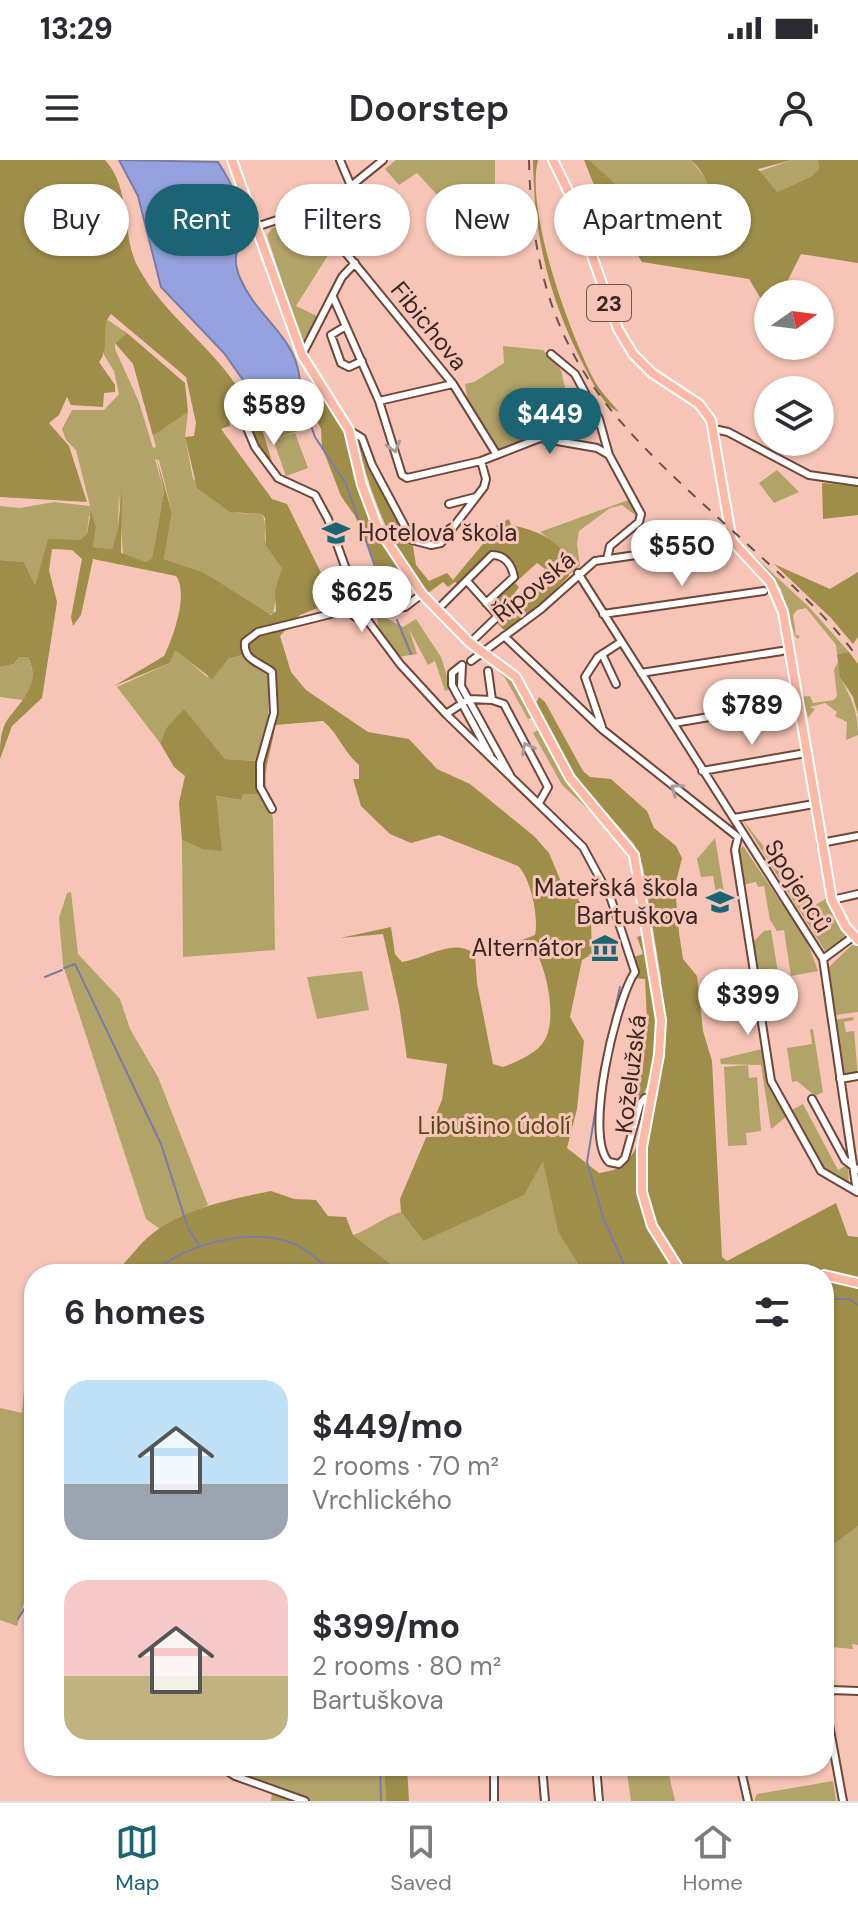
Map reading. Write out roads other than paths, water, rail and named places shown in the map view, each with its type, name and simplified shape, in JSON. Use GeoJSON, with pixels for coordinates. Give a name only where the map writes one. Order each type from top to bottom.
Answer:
{"type":"FeatureCollection","features":[{"type":"Feature","properties":{"kind":"main road","name":"Koželužská"},"geometry":{"type":"LineString","coordinates":[[232,160],[241,184]]}},
{"type":"Feature","properties":{"kind":"main road","name":"23"},"geometry":{"type":"LineString","coordinates":[[553,160],[572,199],[618,329],[633,354],[708,414],[714,429],[732,541]]}},
{"type":"Feature","properties":{"kind":"main road","name":"Koželužská"},"geometry":{"type":"LineString","coordinates":[[259,235],[302,355],[320,389],[349,430],[362,485],[378,528],[422,594],[470,643],[516,677],[570,778],[634,855],[661,1011],[660,1047],[641,1160],[643,1200],[652,1226],[676,1264]]}},
{"type":"Feature","properties":{"kind":"main road"},"geometry":{"type":"LineString","coordinates":[[732,541],[770,582],[780,602],[832,900],[856,938]]}},
{"type":"Feature","properties":{"kind":"main road"},"geometry":{"type":"LineString","coordinates":[[834,1277],[858,1283]]}},
{"type":"Feature","properties":{"kind":"street"},"geometry":{"type":"LineString","coordinates":[[340,160],[350,184]]}},
{"type":"Feature","properties":{"kind":"street"},"geometry":{"type":"LineString","coordinates":[[353,184],[383,160]]}},
{"type":"Feature","properties":{"kind":"street","name":"Fibichova"},"geometry":{"type":"LineString","coordinates":[[349,256],[453,384],[497,455]]}},
{"type":"Feature","properties":{"kind":"street"},"geometry":{"type":"LineString","coordinates":[[302,355],[342,277],[355,263]]}},
{"type":"Feature","properties":{"kind":"street"},"geometry":{"type":"LineString","coordinates":[[333,297],[379,401],[402,475],[407,478],[481,461],[540,438],[597,448],[609,455]]}},
{"type":"Feature","properties":{"kind":"street"},"geometry":{"type":"LineString","coordinates":[[346,326],[331,335],[341,363],[349,367],[362,361]]}},
{"type":"Feature","properties":{"kind":"street","name":"Řípovská"},"geometry":{"type":"LineString","coordinates":[[466,663],[541,609],[588,564],[607,559],[610,546],[639,522],[641,514],[609,455],[599,419],[575,374],[551,354]]}},
{"type":"Feature","properties":{"kind":"street"},"geometry":{"type":"LineString","coordinates":[[379,401],[453,384]]}},
{"type":"Feature","properties":{"kind":"street"},"geometry":{"type":"LineString","coordinates":[[320,389],[247,409],[242,416],[244,427],[278,478],[315,495],[328,519],[357,600]]}},
{"type":"Feature","properties":{"kind":"street"},"geometry":{"type":"LineString","coordinates":[[714,429],[728,432],[809,475],[858,482]]}},
{"type":"Feature","properties":{"kind":"street"},"geometry":{"type":"LineString","coordinates":[[349,430],[362,438],[372,465],[412,540],[431,545],[441,543],[477,497],[486,479],[481,461]]}},
{"type":"Feature","properties":{"kind":"street"},"geometry":{"type":"LineString","coordinates":[[449,504],[477,497]]}},
{"type":"Feature","properties":{"kind":"street"},"geometry":{"type":"LineString","coordinates":[[607,559],[732,541]]}},
{"type":"Feature","properties":{"kind":"street"},"geometry":{"type":"LineString","coordinates":[[437,610],[492,555],[505,559],[514,577],[486,603]]}},
{"type":"Feature","properties":{"kind":"street"},"geometry":{"type":"LineString","coordinates":[[578,573],[734,818],[740,835],[735,850],[771,1081],[821,1171],[857,1193]]}},
{"type":"Feature","properties":{"kind":"street"},"geometry":{"type":"LineString","coordinates":[[467,581],[498,616],[470,643]]}},
{"type":"Feature","properties":{"kind":"street"},"geometry":{"type":"LineString","coordinates":[[603,614],[764,591]]}},
{"type":"Feature","properties":{"kind":"street"},"geometry":{"type":"LineString","coordinates":[[351,609],[356,618],[365,617],[370,610],[405,607],[422,594]]}},
{"type":"Feature","properties":{"kind":"street"},"geometry":{"type":"LineString","coordinates":[[272,809],[260,787],[260,763],[268,742],[275,682],[272,672],[250,660],[244,650],[245,642],[258,632],[351,609],[357,600]]}},
{"type":"Feature","properties":{"kind":"street"},"geometry":{"type":"LineString","coordinates":[[357,600],[366,602],[370,610]]}},
{"type":"Feature","properties":{"kind":"street"},"geometry":{"type":"LineString","coordinates":[[365,617],[400,664],[446,714],[574,836],[598,869],[635,972],[618,1016],[600,1107],[601,1150],[609,1162],[619,1164],[625,1158],[640,1104],[645,1098],[650,1098]]}},
{"type":"Feature","properties":{"kind":"street","name":"Spojenců"},"geometry":{"type":"LineString","coordinates":[[504,636],[603,730],[740,835],[823,959]]}},
{"type":"Feature","properties":{"kind":"street"},"geometry":{"type":"LineString","coordinates":[[603,730],[585,677],[602,654],[621,642]]}},
{"type":"Feature","properties":{"kind":"street"},"geometry":{"type":"LineString","coordinates":[[641,673],[782,651]]}},
{"type":"Feature","properties":{"kind":"street"},"geometry":{"type":"LineString","coordinates":[[602,654],[616,684]]}},
{"type":"Feature","properties":{"kind":"street"},"geometry":{"type":"LineString","coordinates":[[466,663],[452,673],[452,685],[493,760]]}},
{"type":"Feature","properties":{"kind":"street"},"geometry":{"type":"LineString","coordinates":[[466,663],[461,686],[512,778]]}},
{"type":"Feature","properties":{"kind":"street"},"geometry":{"type":"LineString","coordinates":[[488,671],[492,700]]}},
{"type":"Feature","properties":{"kind":"street"},"geometry":{"type":"LineString","coordinates":[[446,714],[469,699],[504,704],[548,787],[539,803]]}},
{"type":"Feature","properties":{"kind":"street"},"geometry":{"type":"LineString","coordinates":[[674,723],[797,702]]}},
{"type":"Feature","properties":{"kind":"street"},"geometry":{"type":"LineString","coordinates":[[702,771],[806,753]]}},
{"type":"Feature","properties":{"kind":"street"},"geometry":{"type":"LineString","coordinates":[[734,818],[814,804]]}},
{"type":"Feature","properties":{"kind":"street"},"geometry":{"type":"LineString","coordinates":[[821,843],[858,836]]}},
{"type":"Feature","properties":{"kind":"street"},"geometry":{"type":"LineString","coordinates":[[832,900],[858,894]]}},
{"type":"Feature","properties":{"kind":"street"},"geometry":{"type":"LineString","coordinates":[[856,938],[823,959],[857,1193]]}},
{"type":"Feature","properties":{"kind":"street"},"geometry":{"type":"LineString","coordinates":[[840,1079],[858,1076]]}},
{"type":"Feature","properties":{"kind":"street"},"geometry":{"type":"LineString","coordinates":[[812,1099],[855,1169]]}},
{"type":"Feature","properties":{"kind":"street"},"geometry":{"type":"LineString","coordinates":[[834,1691],[858,1691]]}},
{"type":"Feature","properties":{"kind":"street"},"geometry":{"type":"LineString","coordinates":[[834,1752],[843,1801]]}},
{"type":"Feature","properties":{"kind":"street"},"geometry":{"type":"LineString","coordinates":[[235,1776],[305,1801]]}},
{"type":"Feature","properties":{"kind":"street"},"geometry":{"type":"LineString","coordinates":[[494,1776],[494,1801]]}},
{"type":"Feature","properties":{"kind":"street"},"geometry":{"type":"LineString","coordinates":[[543,1776],[545,1801]]}},
{"type":"Feature","properties":{"kind":"street"},"geometry":{"type":"LineString","coordinates":[[597,1776],[599,1801]]}},
{"type":"Feature","properties":{"kind":"street"},"geometry":{"type":"LineString","coordinates":[[742,1776],[748,1801]]}},
{"type":"Feature","properties":{"kind":"water"},"geometry":{"type":"Polygon","coordinates":[[[119,160],[218,162],[231,184],[145,184],[145,224],[138,196],[119,160]]]}},
{"type":"Feature","properties":{"kind":"water"},"geometry":{"type":"Polygon","coordinates":[[[153,256],[236,256],[237,269],[248,294],[279,332],[295,359],[300,395],[294,392],[257,400],[224,353],[161,287],[153,256]]]}},
{"type":"Feature","properties":{"kind":"waterway"},"geometry":{"type":"LineString","coordinates":[[301,398],[315,437],[346,484],[386,598]]}},
{"type":"Feature","properties":{"kind":"waterway"},"geometry":{"type":"LineString","coordinates":[[397,620],[411,654]]}},
{"type":"Feature","properties":{"kind":"waterway"},"geometry":{"type":"LineString","coordinates":[[64,968],[75,964],[161,1144],[187,1225]]}},
{"type":"Feature","properties":{"kind":"waterway"},"geometry":{"type":"LineString","coordinates":[[45,977],[62,970]]}},
{"type":"Feature","properties":{"kind":"waterway"},"geometry":{"type":"LineString","coordinates":[[611,1028],[620,987]]}},
{"type":"Feature","properties":{"kind":"waterway"},"geometry":{"type":"LineString","coordinates":[[602,1070],[587,1162],[603,1217],[624,1264]]}},
{"type":"Feature","properties":{"kind":"waterway"},"geometry":{"type":"LineString","coordinates":[[188,1228],[200,1247]]}},
{"type":"Feature","properties":{"kind":"waterway"},"geometry":{"type":"LineString","coordinates":[[164,1264],[199,1247],[255,1237],[295,1244],[323,1264]]}},
{"type":"Feature","properties":{"kind":"waterway"},"geometry":{"type":"LineString","coordinates":[[834,1299],[849,1299],[858,1305]]}},
{"type":"Feature","properties":{"kind":"waterway"},"geometry":{"type":"LineString","coordinates":[[18,1619],[24,1609]]}},
{"type":"Feature","properties":{"kind":"waterway"},"geometry":{"type":"LineString","coordinates":[[380,1776],[381,1801]]}},
{"type":"Feature","properties":{"kind":"railway"},"geometry":{"type":"LineString","coordinates":[[529,160],[534,230],[547,289],[566,340],[592,385],[663,467],[810,603],[858,658]]}},
{"type":"Feature","properties":{"kind":"place","name":"Hotelová škola"},"geometry":{"type":"Point","coordinates":[336,533]}},
{"type":"Feature","properties":{"kind":"place","name":"Mateřská škola Bartuškova"},"geometry":{"type":"Point","coordinates":[720,902]}},
{"type":"Feature","properties":{"kind":"place","name":"Alternátor"},"geometry":{"type":"Point","coordinates":[605,948]}},
{"type":"Feature","properties":{"kind":"park label","name":"Libušino údolí"},"geometry":{"type":"Point","coordinates":[494,1126]}}]}
